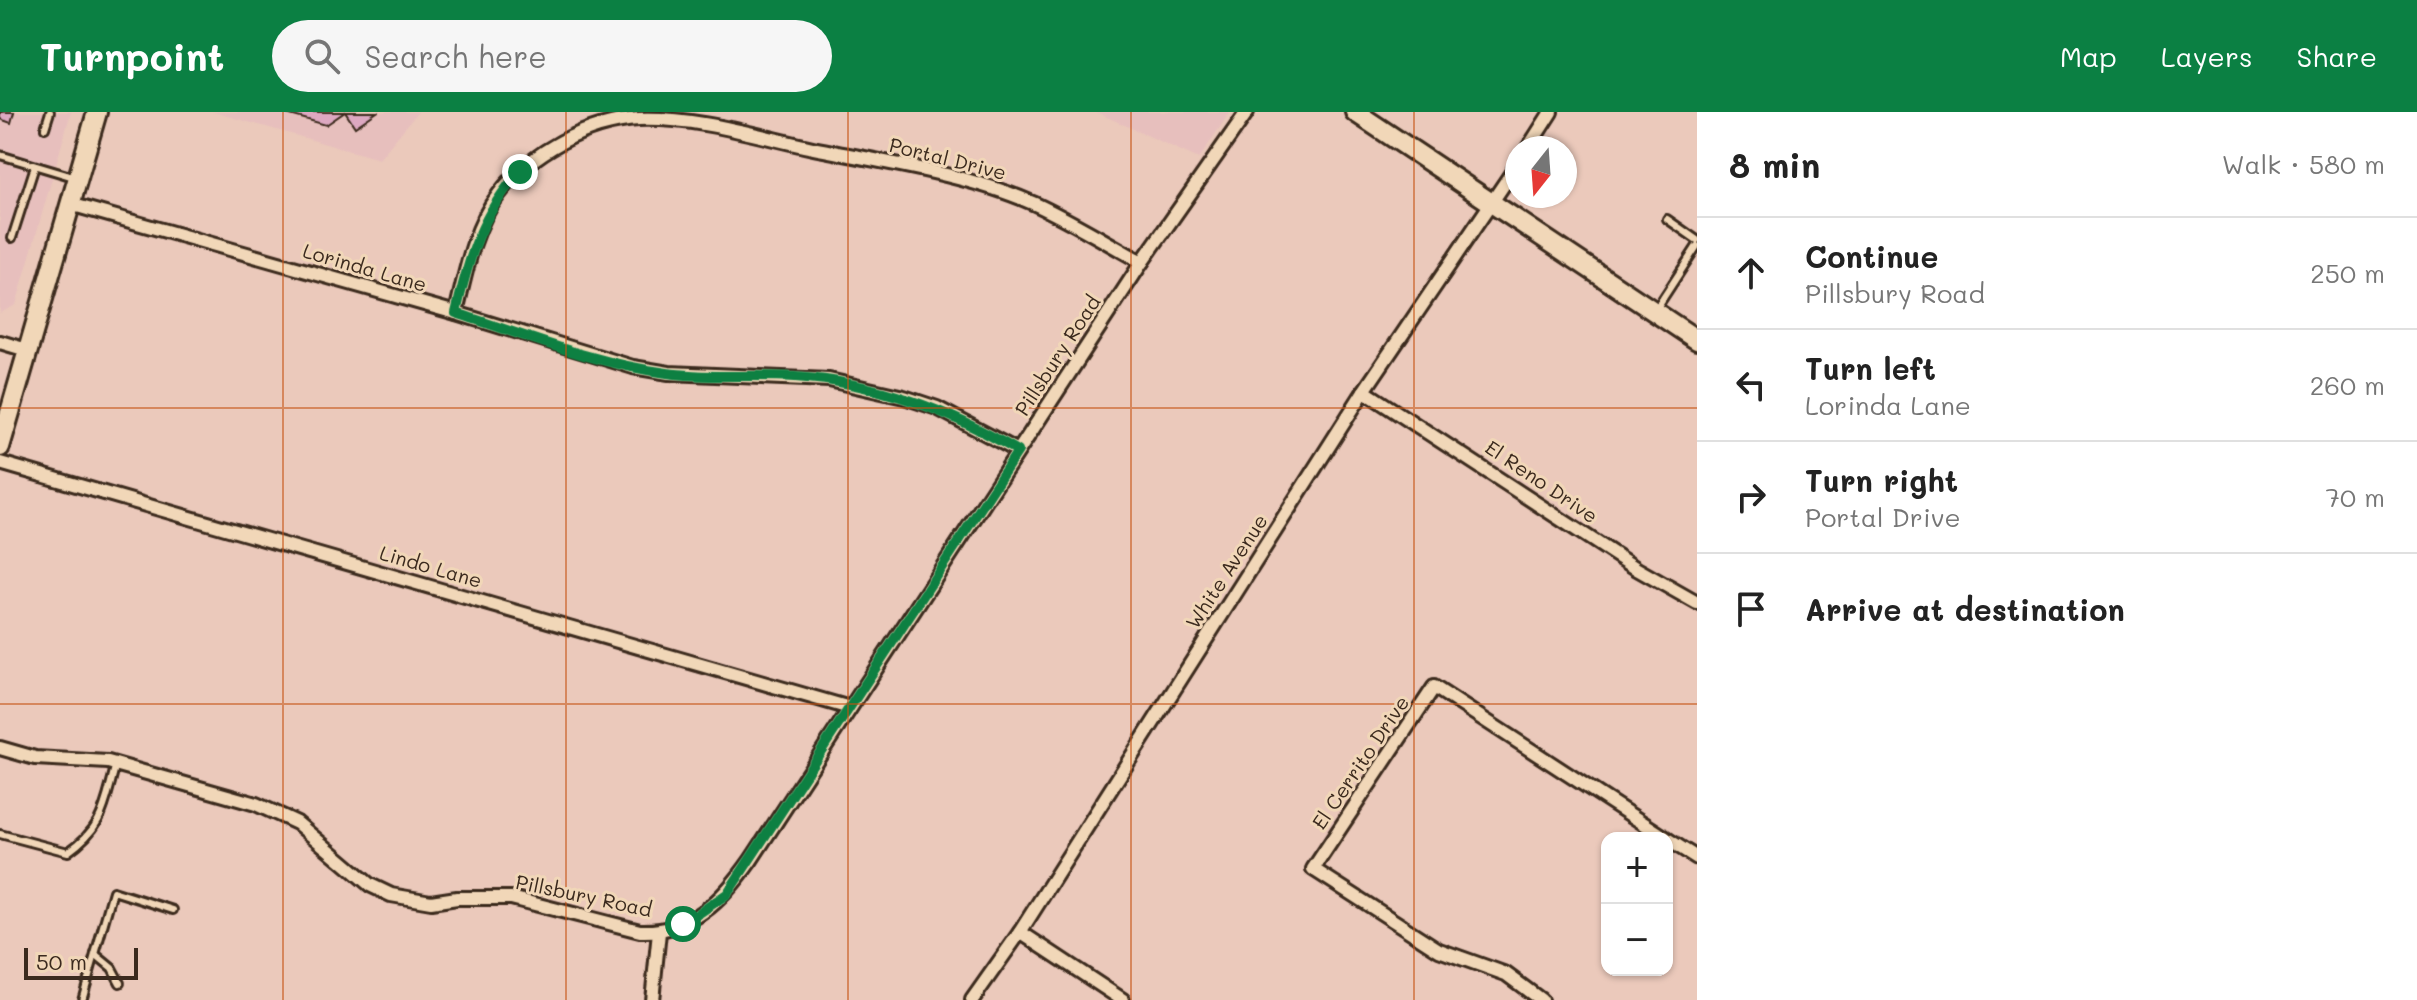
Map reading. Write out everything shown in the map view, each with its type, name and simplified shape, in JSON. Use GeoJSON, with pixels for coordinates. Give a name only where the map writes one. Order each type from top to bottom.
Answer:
{"type":"FeatureCollection","features":[{"type":"Feature","properties":{"kind":"main road"},"geometry":{"type":"LineString","coordinates":[[0,447],[97,112]]}},
{"type":"Feature","properties":{"kind":"main road"},"geometry":{"type":"LineString","coordinates":[[1355,112],[1697,340]]}},
{"type":"Feature","properties":{"kind":"street","name":"Pillsbury Road"},"geometry":{"type":"LineString","coordinates":[[0,748],[35,758],[116,764],[279,812],[297,823],[370,885],[391,895],[431,902],[457,898],[511,898],[565,909],[618,927],[659,932],[683,924],[727,894],[1142,262],[1247,112]]}},
{"type":"Feature","properties":{"kind":"street"},"geometry":{"type":"LineString","coordinates":[[1536,136],[1551,112]]}},
{"type":"Feature","properties":{"kind":"street","name":"Portal Drive"},"geometry":{"type":"LineString","coordinates":[[456,313],[484,221],[498,194],[520,172],[574,135],[609,123],[641,119],[712,127],[909,168],[1008,194],[1036,204],[1142,262]]}},
{"type":"Feature","properties":{"kind":"street","name":"White Avenue"},"geometry":{"type":"LineString","coordinates":[[972,1000],[1020,932],[1364,391],[1505,184]]}},
{"type":"Feature","properties":{"kind":"street","name":"Lorinda Lane"},"geometry":{"type":"LineString","coordinates":[[70,204],[456,313],[633,367],[669,373],[817,379],[866,387],[937,408],[1018,451]]}},
{"type":"Feature","properties":{"kind":"street"},"geometry":{"type":"LineString","coordinates":[[0,342],[27,350]]}},
{"type":"Feature","properties":{"kind":"street","name":"El Reno Drive"},"geometry":{"type":"LineString","coordinates":[[1364,391],[1637,569],[1697,603]]}},
{"type":"Feature","properties":{"kind":"street","name":"Lindo Lane"},"geometry":{"type":"LineString","coordinates":[[0,463],[850,708]]}},
{"type":"Feature","properties":{"kind":"street","name":"El Cerrito Drive"},"geometry":{"type":"LineString","coordinates":[[1541,1000],[1506,974],[1439,950],[1313,869],[1434,687],[1657,832]]}},
{"type":"Feature","properties":{"kind":"street","name":"El Cerrito Drive"},"geometry":{"type":"LineString","coordinates":[[1673,843],[1697,858]]}},
{"type":"Feature","properties":{"kind":"street"},"geometry":{"type":"LineString","coordinates":[[652,1000],[659,965],[659,932]]}},
{"type":"Feature","properties":{"kind":"street"},"geometry":{"type":"LineString","coordinates":[[1020,932],[1123,1000]]}},
{"type":"Feature","properties":{"kind":"lane"},"geometry":{"type":"LineString","coordinates":[[45,128],[50,112]]}},
{"type":"Feature","properties":{"kind":"lane"},"geometry":{"type":"LineString","coordinates":[[0,155],[77,178]]}},
{"type":"Feature","properties":{"kind":"lane"},"geometry":{"type":"LineString","coordinates":[[12,238],[35,166]]}},
{"type":"Feature","properties":{"kind":"lane"},"geometry":{"type":"LineString","coordinates":[[1667,219],[1697,240]]}},
{"type":"Feature","properties":{"kind":"lane"},"geometry":{"type":"LineString","coordinates":[[1654,312],[1697,246]]}},
{"type":"Feature","properties":{"kind":"lane"},"geometry":{"type":"LineString","coordinates":[[0,834],[68,852],[89,837],[98,825],[116,764]]}},
{"type":"Feature","properties":{"kind":"lane"},"geometry":{"type":"LineString","coordinates":[[82,1000],[113,891],[173,910]]}},
{"type":"Feature","properties":{"kind":"lane"},"geometry":{"type":"LineString","coordinates":[[95,954],[112,968],[120,983]]}},
{"type":"Feature","properties":{"kind":"shaded area"},"geometry":{"type":"Polygon","coordinates":[[[0,112],[71,112],[16,305],[0,313],[0,112]]]}},
{"type":"Feature","properties":{"kind":"shaded area"},"geometry":{"type":"Polygon","coordinates":[[[213,112],[418,112],[379,159],[213,112]]]}},
{"type":"Feature","properties":{"kind":"shaded area"},"geometry":{"type":"Polygon","coordinates":[[[1096,112],[1230,112],[1199,159],[1096,112]]]}},
{"type":"Feature","properties":{"kind":"building"},"geometry":{"type":"Polygon","coordinates":[[[0,112],[14,112],[11,123],[0,119],[0,112]]]}},
{"type":"Feature","properties":{"kind":"building"},"geometry":{"type":"Polygon","coordinates":[[[279,112],[345,112],[326,125],[279,112]]]}},
{"type":"Feature","properties":{"kind":"building"},"geometry":{"type":"Polygon","coordinates":[[[345,112],[377,112],[355,127],[345,112]]]}},
{"type":"Feature","properties":{"kind":"route"},"geometry":{"type":"LineString","coordinates":[[520,172],[498,194],[484,221],[456,313],[633,367],[669,373],[829,380],[866,387],[937,408],[1018,451],[727,894],[706,912],[683,924]]}}]}
